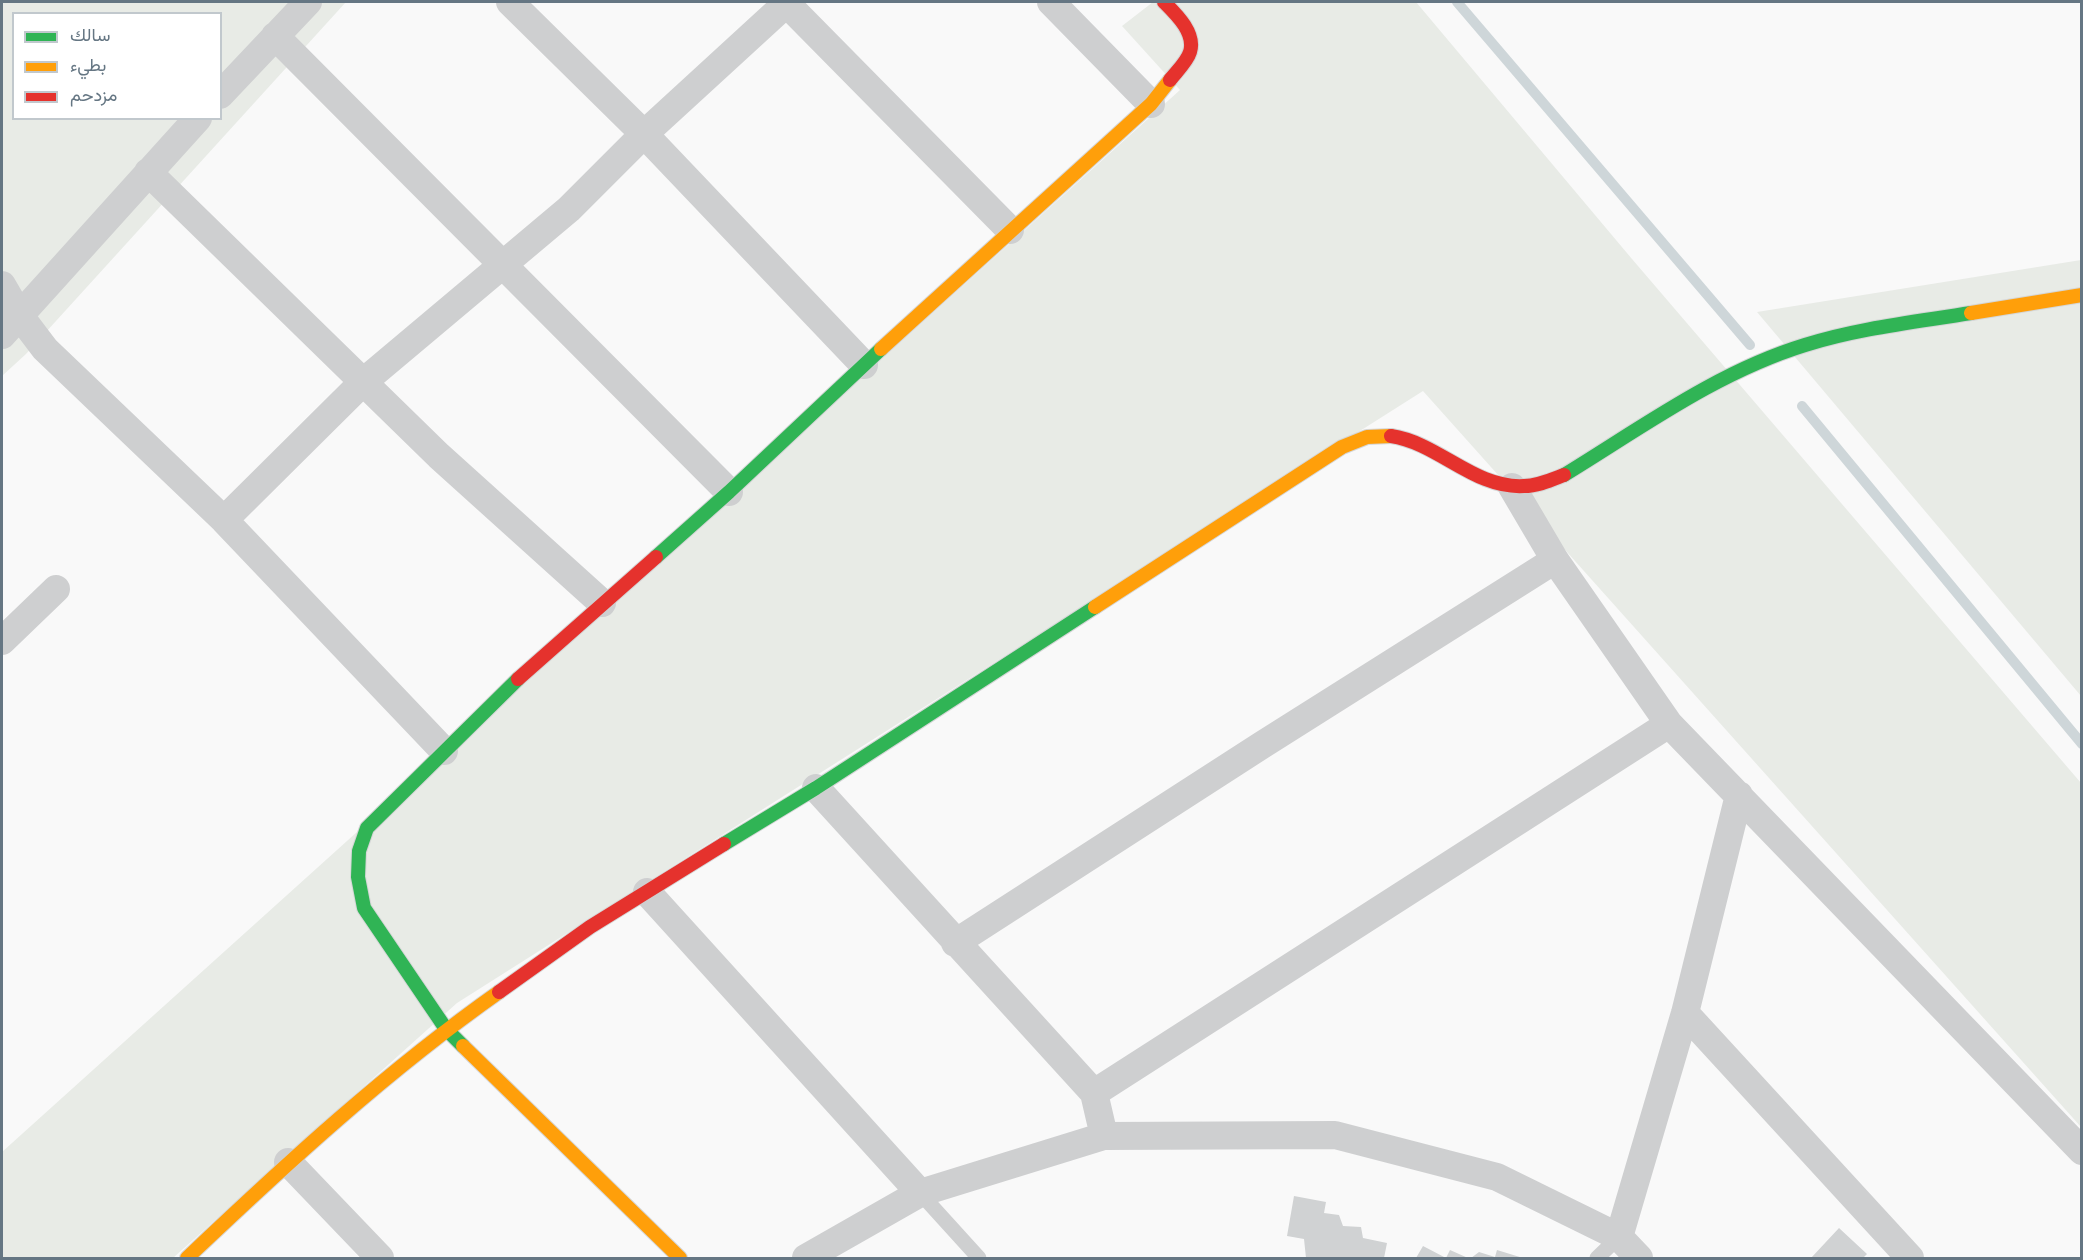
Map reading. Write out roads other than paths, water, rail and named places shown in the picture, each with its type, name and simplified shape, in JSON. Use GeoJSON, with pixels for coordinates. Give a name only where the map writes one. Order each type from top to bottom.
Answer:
{"type":"FeatureCollection","features":[{"type":"Feature","properties":{"kind":"street"},"geometry":{"type":"LineString","coordinates":[[222,93],[308,2]]}},
{"type":"Feature","properties":{"kind":"street"},"geometry":{"type":"LineString","coordinates":[[510,2],[644,134],[864,365]]}},
{"type":"Feature","properties":{"kind":"street"},"geometry":{"type":"LineString","coordinates":[[224,520],[362,383],[569,209],[644,134],[786,2],[1010,230]]}},
{"type":"Feature","properties":{"kind":"street"},"geometry":{"type":"LineString","coordinates":[[1051,2],[1151,104]]}},
{"type":"Feature","properties":{"kind":"street"},"geometry":{"type":"LineString","coordinates":[[680,1258],[446,1029],[364,908],[358,878],[358,851],[368,828],[530,667],[729,492],[1010,230],[1151,104],[1190,54],[1192,44],[1181,19],[1164,2]]}},
{"type":"Feature","properties":{"kind":"street"},"geometry":{"type":"LineString","coordinates":[[275,36],[729,492]]}},
{"type":"Feature","properties":{"kind":"street"},"geometry":{"type":"LineString","coordinates":[[11,326],[196,120]]}},
{"type":"Feature","properties":{"kind":"street"},"geometry":{"type":"LineString","coordinates":[[148,172],[362,383],[602,603]]}},
{"type":"Feature","properties":{"kind":"street"},"geometry":{"type":"LineString","coordinates":[[2,285],[11,326],[45,350],[224,520],[444,751]]}},
{"type":"Feature","properties":{"kind":"street"},"geometry":{"type":"LineString","coordinates":[[187,1258],[288,1162],[446,1029],[590,927],[816,788],[1342,447],[1358,439],[1385,435],[1412,441],[1495,484],[1512,488],[1530,487],[1548,483],[1564,475],[1693,395],[1753,365],[1805,345],[1870,329],[2082,295]]}},
{"type":"Feature","properties":{"kind":"street"},"geometry":{"type":"LineString","coordinates":[[1512,488],[1555,560],[1669,724],[2082,1150]]}},
{"type":"Feature","properties":{"kind":"street"},"geometry":{"type":"LineString","coordinates":[[955,943],[1272,738],[1555,560]]}},
{"type":"Feature","properties":{"kind":"street"},"geometry":{"type":"LineString","coordinates":[[2,641],[56,589]]}},
{"type":"Feature","properties":{"kind":"street"},"geometry":{"type":"LineString","coordinates":[[1094,1093],[1669,724]]}},
{"type":"Feature","properties":{"kind":"street"},"geometry":{"type":"LineString","coordinates":[[816,788],[1094,1093],[1104,1136]]}},
{"type":"Feature","properties":{"kind":"street"},"geometry":{"type":"LineString","coordinates":[[1619,1237],[1685,1013],[1739,795]]}},
{"type":"Feature","properties":{"kind":"street"},"geometry":{"type":"LineString","coordinates":[[647,892],[920,1193]]}},
{"type":"Feature","properties":{"kind":"street"},"geometry":{"type":"LineString","coordinates":[[1685,1013],[1910,1258]]}},
{"type":"Feature","properties":{"kind":"street"},"geometry":{"type":"LineString","coordinates":[[807,1258],[920,1193],[1104,1136],[1335,1135],[1497,1177],[1619,1237],[1639,1258]]}},
{"type":"Feature","properties":{"kind":"street"},"geometry":{"type":"LineString","coordinates":[[288,1162],[380,1258]]}},
{"type":"Feature","properties":{"kind":"lane"},"geometry":{"type":"LineString","coordinates":[[920,1193],[979,1258]]}},
{"type":"Feature","properties":{"kind":"lane"},"geometry":{"type":"LineString","coordinates":[[1597,1258],[1619,1237]]}},
{"type":"Feature","properties":{"kind":"waterway"},"geometry":{"type":"LineString","coordinates":[[1457,2],[1750,345]]}},
{"type":"Feature","properties":{"kind":"waterway"},"geometry":{"type":"LineString","coordinates":[[1802,406],[2082,744]]}}]}
